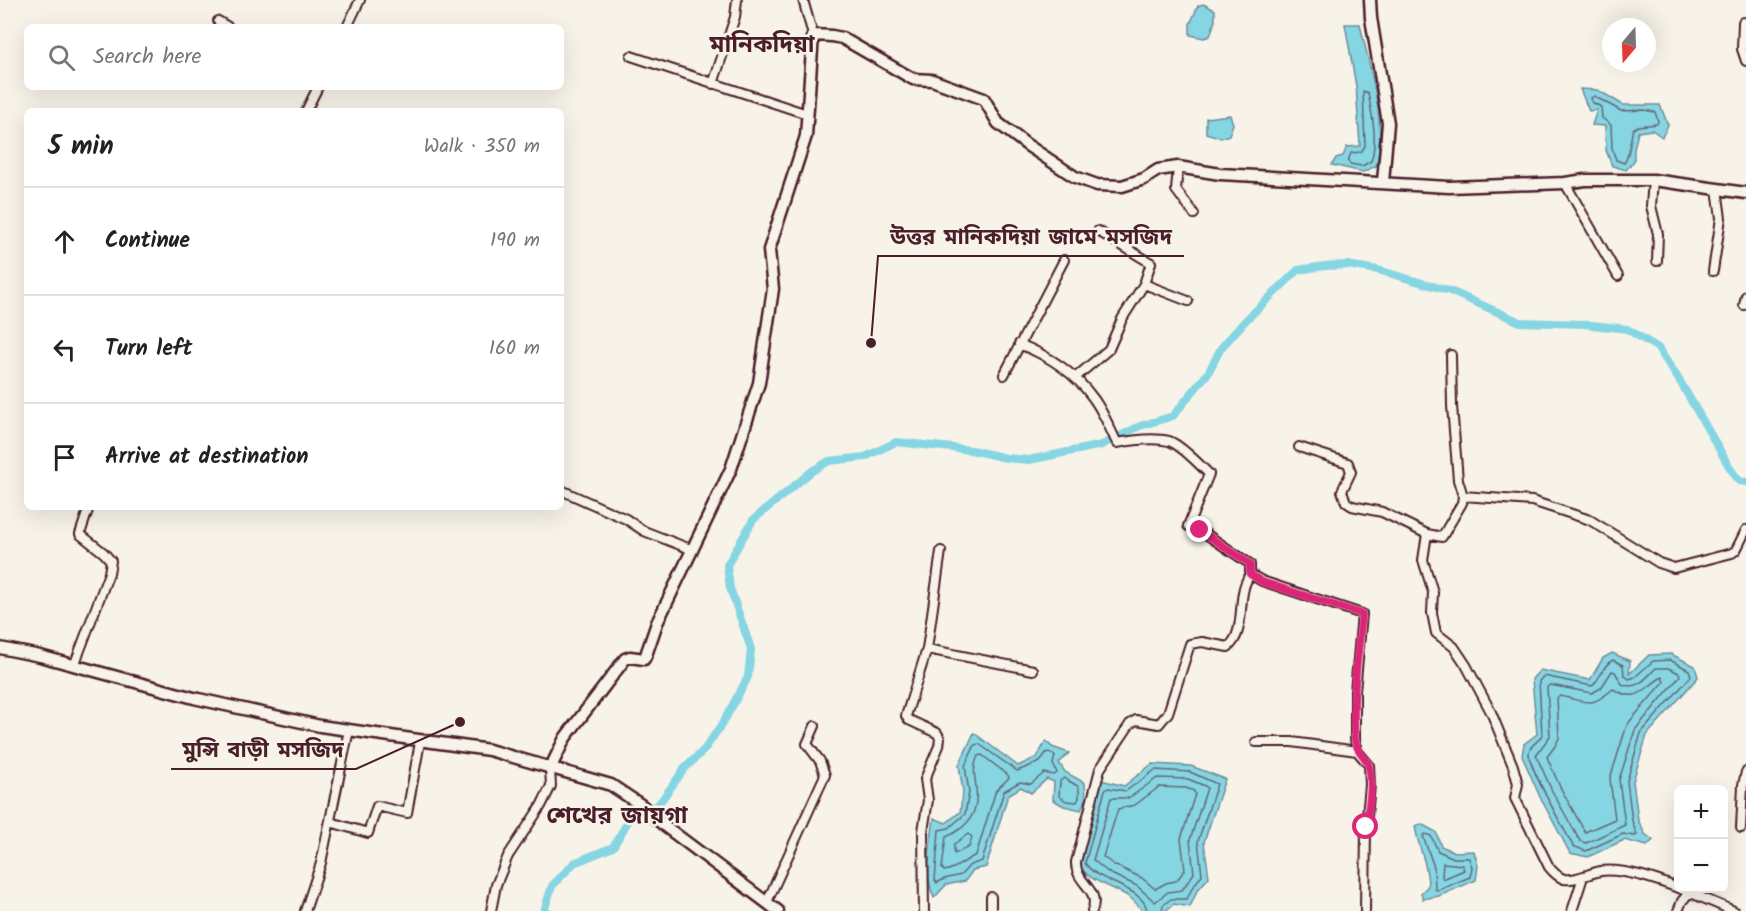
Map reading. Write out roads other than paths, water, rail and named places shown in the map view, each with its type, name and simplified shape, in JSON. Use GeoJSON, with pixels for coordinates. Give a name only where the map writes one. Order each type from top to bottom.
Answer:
{"type":"FeatureCollection","features":[{"type":"Feature","properties":{"kind":"main road"},"geometry":{"type":"LineString","coordinates":[[1370,0],[1388,123],[1383,182]]}},
{"type":"Feature","properties":{"kind":"main road"},"geometry":{"type":"LineString","coordinates":[[550,769],[565,738],[625,659],[630,657],[644,659],[657,623],[731,469],[759,383],[773,289],[769,250],[789,182],[806,136],[813,35],[842,38],[913,79],[932,80],[984,99],[999,123],[1027,145],[1075,177],[1097,185],[1122,186],[1158,170],[1178,167],[1220,174],[1449,187],[1565,183],[1585,180],[1653,180],[1746,193]]}},
{"type":"Feature","properties":{"kind":"main road"},"geometry":{"type":"LineString","coordinates":[[0,648],[194,698],[349,730],[420,742],[489,750],[611,785],[641,805],[666,827],[778,911]]}},
{"type":"Feature","properties":{"kind":"street"},"geometry":{"type":"LineString","coordinates":[[348,24],[360,0]]}},
{"type":"Feature","properties":{"kind":"street"},"geometry":{"type":"LineString","coordinates":[[713,84],[735,17],[737,0]]}},
{"type":"Feature","properties":{"kind":"street"},"geometry":{"type":"LineString","coordinates":[[803,0],[813,35]]}},
{"type":"Feature","properties":{"kind":"street"},"geometry":{"type":"LineString","coordinates":[[218,21],[223,24]]}},
{"type":"Feature","properties":{"kind":"street"},"geometry":{"type":"LineString","coordinates":[[1743,22],[1742,49],[1746,61]]}},
{"type":"Feature","properties":{"kind":"street"},"geometry":{"type":"LineString","coordinates":[[632,56],[807,114]]}},
{"type":"Feature","properties":{"kind":"street"},"geometry":{"type":"LineString","coordinates":[[308,108],[316,90]]}},
{"type":"Feature","properties":{"kind":"street"},"geometry":{"type":"LineString","coordinates":[[1178,167],[1176,190],[1194,214]]}},
{"type":"Feature","properties":{"kind":"street"},"geometry":{"type":"LineString","coordinates":[[1653,180],[1651,206],[1658,234],[1657,261]]}},
{"type":"Feature","properties":{"kind":"street"},"geometry":{"type":"LineString","coordinates":[[1565,183],[1618,276]]}},
{"type":"Feature","properties":{"kind":"street"},"geometry":{"type":"LineString","coordinates":[[1713,271],[1721,218],[1717,189]]}},
{"type":"Feature","properties":{"kind":"street"},"geometry":{"type":"LineString","coordinates":[[1076,377],[1109,349],[1122,319],[1144,284],[1151,263],[1098,231]]}},
{"type":"Feature","properties":{"kind":"street"},"geometry":{"type":"LineString","coordinates":[[1004,375],[1018,344],[1064,260]]}},
{"type":"Feature","properties":{"kind":"street"},"geometry":{"type":"LineString","coordinates":[[1144,284],[1188,301]]}},
{"type":"Feature","properties":{"kind":"street"},"geometry":{"type":"LineString","coordinates":[[1018,344],[1035,351],[1076,377],[1095,399],[1117,444],[1148,440],[1171,442],[1198,462],[1209,474],[1188,526],[1200,530],[1250,564],[1239,627],[1233,644],[1228,647],[1202,642],[1190,644],[1168,713],[1159,724],[1136,720],[1130,724],[1100,769],[1076,862],[1078,874],[1094,896],[1092,911]]}},
{"type":"Feature","properties":{"kind":"street"},"geometry":{"type":"LineString","coordinates":[[1299,447],[1348,464],[1351,472],[1342,491],[1346,502],[1352,506],[1382,512],[1427,534],[1442,537],[1462,503],[1452,406],[1451,355]]}},
{"type":"Feature","properties":{"kind":"street"},"geometry":{"type":"LineString","coordinates":[[564,491],[626,519],[644,531],[693,550]]}},
{"type":"Feature","properties":{"kind":"street"},"geometry":{"type":"LineString","coordinates":[[1462,496],[1532,501],[1590,520],[1659,563],[1674,568],[1732,554],[1746,530]]}},
{"type":"Feature","properties":{"kind":"street"},"geometry":{"type":"LineString","coordinates":[[74,666],[109,573],[111,561],[80,534],[88,510]]}},
{"type":"Feature","properties":{"kind":"street"},"geometry":{"type":"LineString","coordinates":[[1427,534],[1423,560],[1433,592],[1432,613],[1436,633],[1454,647],[1491,712],[1514,766],[1518,784],[1515,798],[1549,867],[1554,874],[1564,879],[1583,877],[1602,871],[1638,875],[1674,886]]}},
{"type":"Feature","properties":{"kind":"street"},"geometry":{"type":"LineString","coordinates":[[924,911],[923,831],[928,800],[925,779],[939,746],[940,738],[937,733],[909,720],[906,716],[927,649],[941,551]]}},
{"type":"Feature","properties":{"kind":"street"},"geometry":{"type":"LineString","coordinates":[[1250,574],[1262,582],[1362,614],[1355,691],[1355,739],[1358,751],[1369,765],[1365,911]]}},
{"type":"Feature","properties":{"kind":"street"},"geometry":{"type":"LineString","coordinates":[[927,649],[1034,670]]}},
{"type":"Feature","properties":{"kind":"street"},"geometry":{"type":"LineString","coordinates":[[767,902],[825,775],[820,761],[807,744],[815,726]]}},
{"type":"Feature","properties":{"kind":"street"},"geometry":{"type":"LineString","coordinates":[[305,911],[321,863],[349,730]]}},
{"type":"Feature","properties":{"kind":"street"},"geometry":{"type":"LineString","coordinates":[[330,822],[368,833],[377,806],[407,813],[420,742]]}},
{"type":"Feature","properties":{"kind":"street"},"geometry":{"type":"LineString","coordinates":[[1256,742],[1292,742],[1358,751]]}},
{"type":"Feature","properties":{"kind":"street"},"geometry":{"type":"LineString","coordinates":[[491,911],[496,885],[508,856],[536,814],[551,786],[550,769]]}},
{"type":"Feature","properties":{"kind":"street"},"geometry":{"type":"LineString","coordinates":[[1741,828],[1743,785],[1746,772]]}},
{"type":"Feature","properties":{"kind":"street"},"geometry":{"type":"LineString","coordinates":[[1572,911],[1583,877]]}},
{"type":"Feature","properties":{"kind":"street"},"geometry":{"type":"LineString","coordinates":[[1678,911],[1682,901],[1689,893],[1734,911]]}},
{"type":"Feature","properties":{"kind":"street"},"geometry":{"type":"LineString","coordinates":[[991,897],[992,911]]}},
{"type":"Feature","properties":{"kind":"water"},"geometry":{"type":"Polygon","coordinates":[[[1203,4],[1215,10],[1215,21],[1210,36],[1204,38],[1190,35],[1190,24],[1198,6],[1203,4]]]}},
{"type":"Feature","properties":{"kind":"water"},"geometry":{"type":"Polygon","coordinates":[[[1345,24],[1360,24],[1379,114],[1379,150],[1376,166],[1363,172],[1332,165],[1336,158],[1343,156],[1347,147],[1360,146],[1356,86],[1345,24]]]}},
{"type":"Feature","properties":{"kind":"water"},"geometry":{"type":"Polygon","coordinates":[[[1580,89],[1598,90],[1623,105],[1660,105],[1668,125],[1662,137],[1652,130],[1638,132],[1634,161],[1626,170],[1612,166],[1606,150],[1605,126],[1592,125],[1597,110],[1589,111],[1580,89]]]}},
{"type":"Feature","properties":{"kind":"water"},"geometry":{"type":"Polygon","coordinates":[[[1230,115],[1233,124],[1229,135],[1221,138],[1206,133],[1206,118],[1230,115]]]}},
{"type":"Feature","properties":{"kind":"water"},"geometry":{"type":"Polygon","coordinates":[[[1612,653],[1630,661],[1629,674],[1649,655],[1671,654],[1695,666],[1698,677],[1647,735],[1633,781],[1638,820],[1645,834],[1653,840],[1647,846],[1624,840],[1588,857],[1570,853],[1540,797],[1522,756],[1524,744],[1537,734],[1532,679],[1540,670],[1590,680],[1603,658],[1612,653]]]}},
{"type":"Feature","properties":{"kind":"water"},"geometry":{"type":"Polygon","coordinates":[[[974,733],[1018,766],[1037,757],[1046,741],[1052,747],[1069,753],[1059,763],[1065,772],[1085,783],[1086,799],[1081,810],[1064,806],[1053,800],[1054,782],[1047,779],[1031,793],[1021,787],[1008,795],[986,867],[973,870],[965,881],[946,885],[934,898],[928,869],[934,818],[946,823],[960,812],[963,792],[959,765],[974,733]]]}},
{"type":"Feature","properties":{"kind":"water"},"geometry":{"type":"Polygon","coordinates":[[[1152,764],[1191,766],[1225,779],[1204,842],[1209,877],[1197,891],[1190,907],[1174,904],[1165,911],[1143,911],[1129,897],[1088,875],[1077,863],[1101,780],[1124,786],[1152,764]]]}},
{"type":"Feature","properties":{"kind":"water"},"geometry":{"type":"Polygon","coordinates":[[[1421,824],[1436,832],[1441,846],[1455,852],[1474,851],[1478,866],[1476,880],[1439,896],[1423,899],[1421,893],[1428,886],[1428,878],[1415,826],[1421,824]]]}},
{"type":"Feature","properties":{"kind":"waterway"},"geometry":{"type":"LineString","coordinates":[[544,911],[552,886],[574,863],[613,847],[630,818],[651,811],[661,801],[685,768],[704,750],[724,721],[748,677],[751,649],[730,588],[727,565],[753,520],[812,471],[829,461],[865,457],[896,442],[971,450],[1006,458],[1029,460],[1102,445],[1140,426],[1173,416],[1208,373],[1221,348],[1245,321],[1298,270],[1347,265],[1378,270],[1450,291],[1520,322],[1584,324],[1627,329],[1658,348],[1730,468],[1739,481],[1746,482]]}},
{"type":"Feature","properties":{"kind":"place","name":"উত্তর মানিকদিয়া জামে মসজিদ"},"geometry":{"type":"Point","coordinates":[871,343]}},
{"type":"Feature","properties":{"kind":"place","name":"মুন্সি বাড়ী মসজিদ"},"geometry":{"type":"Point","coordinates":[460,722]}},
{"type":"Feature","properties":{"kind":"district","name":"মানিকদিয়া"},"geometry":{"type":"Point","coordinates":[762,44]}},
{"type":"Feature","properties":{"kind":"district","name":"শেখের জায়গা"},"geometry":{"type":"Point","coordinates":[617,815]}}]}
